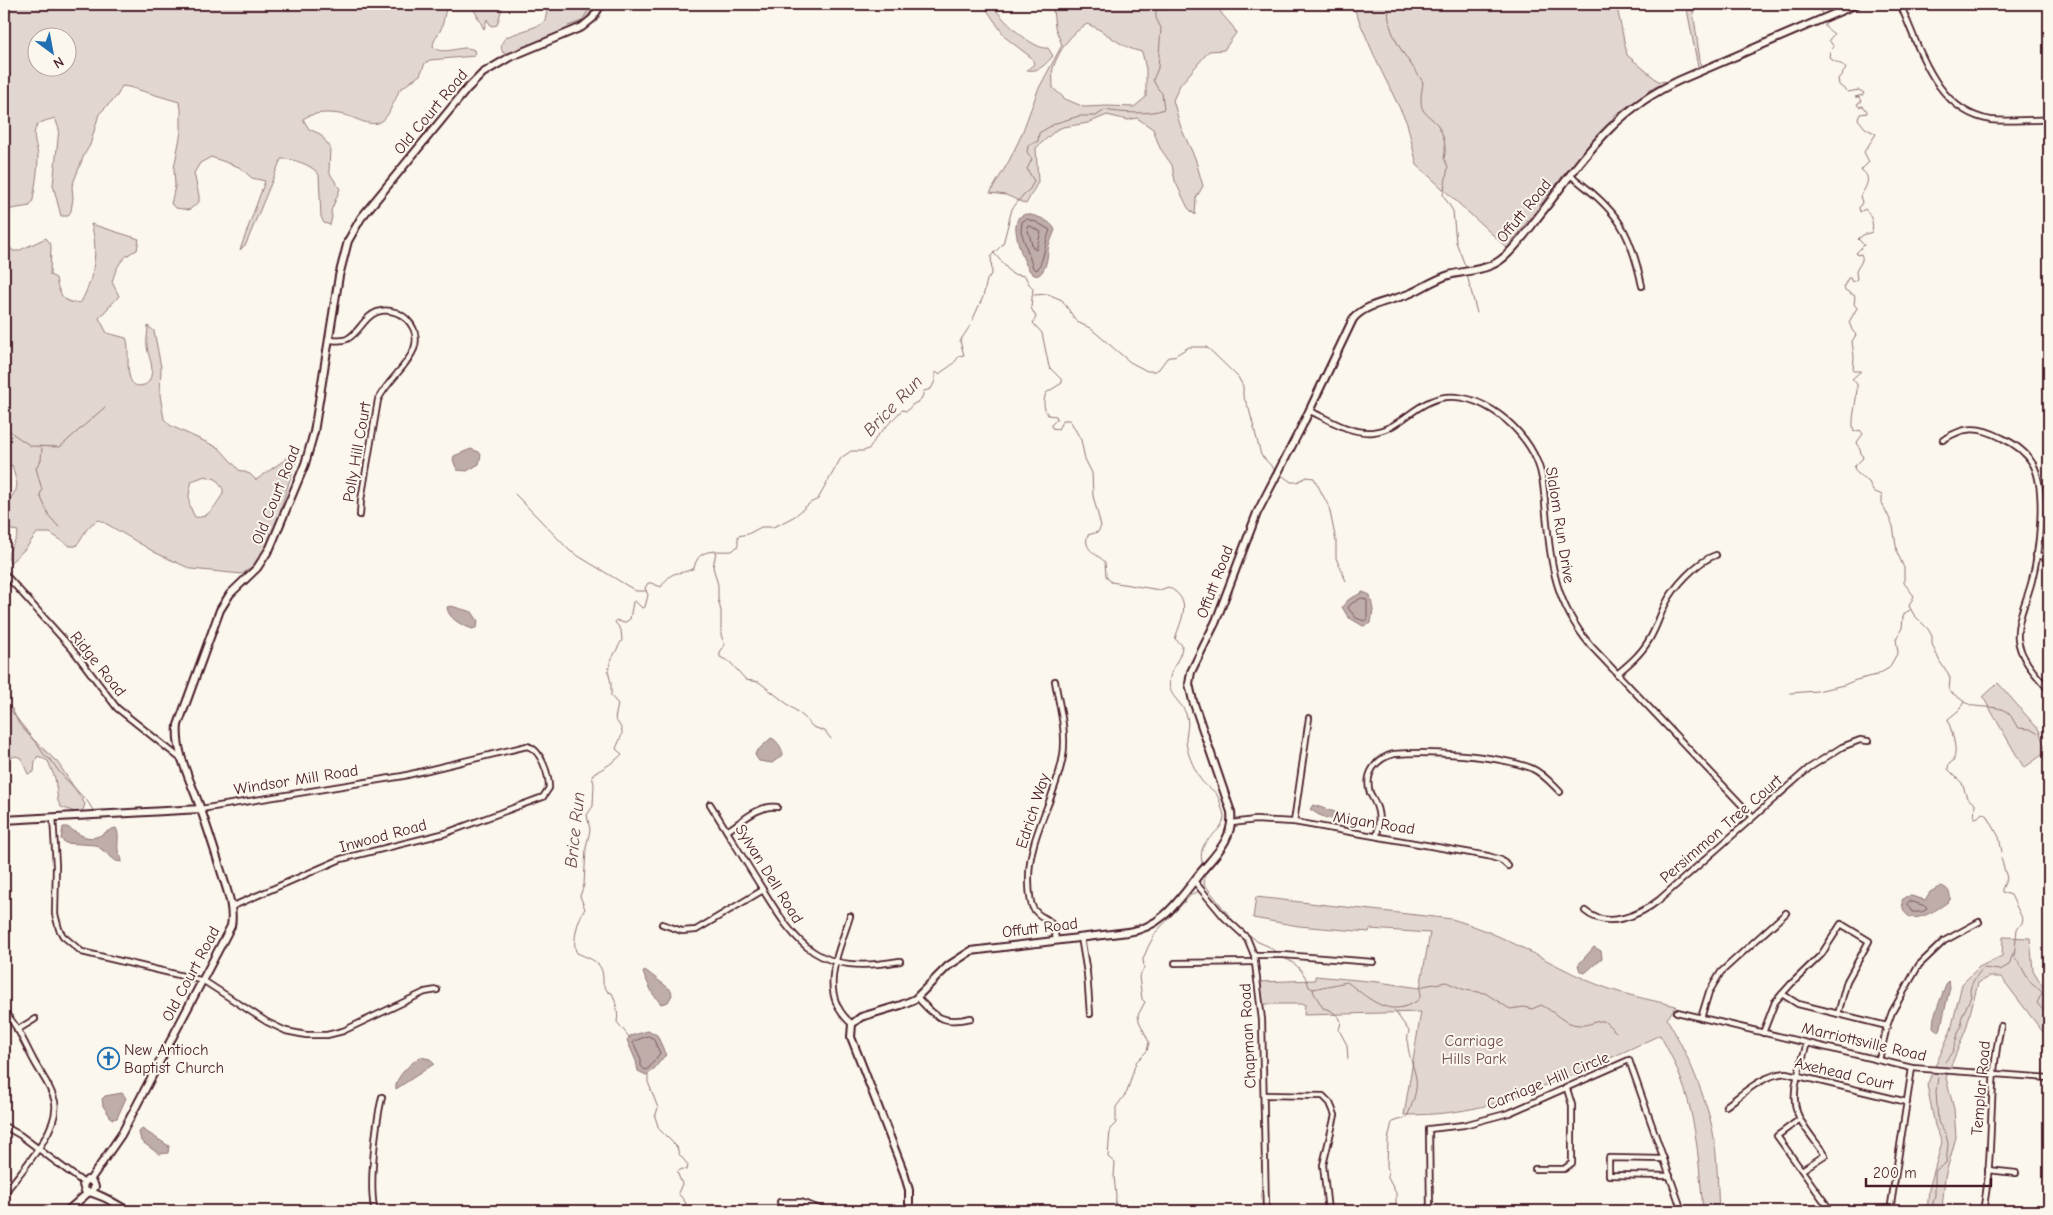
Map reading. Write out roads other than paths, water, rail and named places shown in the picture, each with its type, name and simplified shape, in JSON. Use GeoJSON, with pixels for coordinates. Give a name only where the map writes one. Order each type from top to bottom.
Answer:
{"type":"FeatureCollection","features":[{"type":"Feature","properties":{"kind":"street","name":"Old Court Road"},"geometry":{"type":"LineString","coordinates":[[67,1211],[90,1186],[121,1135],[232,926],[231,907],[177,738],[179,719],[215,621],[230,594],[257,568],[270,548],[306,464],[314,432],[339,276],[348,241],[374,201],[466,90],[483,73],[510,57],[582,27],[593,18],[601,4]]}},
{"type":"Feature","properties":{"kind":"street","name":"Offutt Road"},"geometry":{"type":"LineString","coordinates":[[852,1024],[861,1017],[902,1005],[917,997],[948,966],[968,953],[988,948],[1134,931],[1147,928],[1174,908],[1225,843],[1232,823],[1230,805],[1192,696],[1190,677],[1216,621],[1265,495],[1310,411],[1346,330],[1355,316],[1367,309],[1409,294],[1445,276],[1486,268],[1499,262],[1513,248],[1607,130],[1628,111],[1652,94],[1680,80],[1857,4]]}},
{"type":"Feature","properties":{"kind":"street"},"geometry":{"type":"LineString","coordinates":[[1900,4],[1934,78],[1944,94],[1953,103],[1969,113],[1988,119],[2049,120]]}},
{"type":"Feature","properties":{"kind":"street"},"geometry":{"type":"LineString","coordinates":[[1570,175],[1602,201],[1621,223],[1634,251],[1642,286]]}},
{"type":"Feature","properties":{"kind":"street","name":"Polly Hill Court"},"geometry":{"type":"LineString","coordinates":[[328,340],[338,341],[348,338],[369,317],[385,311],[398,313],[403,316],[414,331],[416,343],[411,355],[384,389],[378,400],[360,515]]}},
{"type":"Feature","properties":{"kind":"street","name":"Slalom Run Drive"},"geometry":{"type":"LineString","coordinates":[[1310,411],[1349,429],[1373,432],[1396,425],[1427,402],[1456,396],[1481,404],[1511,424],[1529,445],[1540,470],[1556,586],[1564,606],[1581,634],[1752,817]]}},
{"type":"Feature","properties":{"kind":"street"},"geometry":{"type":"LineString","coordinates":[[1943,440],[1954,433],[1982,429],[2011,442],[2030,458],[2040,482],[2040,532],[2032,579],[2019,626],[2018,641],[2030,666],[2049,690]]}},
{"type":"Feature","properties":{"kind":"street"},"geometry":{"type":"LineString","coordinates":[[1617,674],[1648,642],[1665,605],[1682,582],[1706,560],[1716,555]]}},
{"type":"Feature","properties":{"kind":"street"},"geometry":{"type":"LineString","coordinates":[[2036,555],[2049,558]]}},
{"type":"Feature","properties":{"kind":"street","name":"Ridge Road"},"geometry":{"type":"LineString","coordinates":[[4,573],[81,660],[117,708],[183,760]]}},
{"type":"Feature","properties":{"kind":"street"},"geometry":{"type":"LineString","coordinates":[[2044,684],[2049,680]]}},
{"type":"Feature","properties":{"kind":"street","name":"Edrich Way"},"geometry":{"type":"LineString","coordinates":[[1055,681],[1064,731],[1064,748],[1061,764],[1035,841],[1029,876],[1032,905],[1036,911],[1051,922],[1056,940]]}},
{"type":"Feature","properties":{"kind":"street"},"geometry":{"type":"LineString","coordinates":[[1294,822],[1309,718]]}},
{"type":"Feature","properties":{"kind":"street","name":"Persimmon Tree Court"},"geometry":{"type":"LineString","coordinates":[[1585,911],[1595,918],[1615,919],[1645,911],[1819,761],[1853,742],[1868,741]]}},
{"type":"Feature","properties":{"kind":"street","name":"Windsor Mill Road"},"geometry":{"type":"LineString","coordinates":[[4,820],[201,809],[404,776],[527,746],[534,749],[537,753],[548,777],[549,788],[543,797]]}},
{"type":"Feature","properties":{"kind":"street"},"geometry":{"type":"LineString","coordinates":[[1377,836],[1379,816],[1369,789],[1369,779],[1376,764],[1385,757],[1394,754],[1475,757],[1524,767],[1542,775],[1560,792]]}},
{"type":"Feature","properties":{"kind":"street","name":"Inwood Road"},"geometry":{"type":"LineString","coordinates":[[231,907],[341,859],[446,832],[543,797]]}},
{"type":"Feature","properties":{"kind":"street","name":"Sylvan Dell Road"},"geometry":{"type":"LineString","coordinates":[[710,804],[781,919],[796,938],[816,954],[836,962],[858,966],[900,961]]}},
{"type":"Feature","properties":{"kind":"street"},"geometry":{"type":"LineString","coordinates":[[727,831],[761,809],[772,806],[777,807]]}},
{"type":"Feature","properties":{"kind":"street"},"geometry":{"type":"LineString","coordinates":[[53,817],[56,865],[55,914],[59,929],[68,942],[82,952],[204,981],[271,1024],[286,1031],[306,1035],[327,1035],[343,1031],[424,992],[437,990]]}},
{"type":"Feature","properties":{"kind":"street","name":"Migan Road"},"geometry":{"type":"LineString","coordinates":[[1232,823],[1266,820],[1294,822],[1488,856],[1501,860],[1508,866]]}},
{"type":"Feature","properties":{"kind":"street","name":"Chapman Road"},"geometry":{"type":"LineString","coordinates":[[1194,881],[1224,917],[1246,938],[1254,955],[1262,1020],[1266,1211]]}},
{"type":"Feature","properties":{"kind":"street"},"geometry":{"type":"LineString","coordinates":[[662,924],[682,931],[696,930],[763,890]]}},
{"type":"Feature","properties":{"kind":"street"},"geometry":{"type":"LineString","coordinates":[[1701,1018],[1709,992],[1721,972],[1786,913]]}},
{"type":"Feature","properties":{"kind":"street"},"geometry":{"type":"LineString","coordinates":[[850,916],[831,984],[833,997],[841,1013],[852,1024],[850,1031],[852,1041],[906,1177],[909,1211]]}},
{"type":"Feature","properties":{"kind":"street"},"geometry":{"type":"LineString","coordinates":[[1879,1060],[1887,1026],[1919,965],[1944,941],[1979,922]]}},
{"type":"Feature","properties":{"kind":"street"},"geometry":{"type":"LineString","coordinates":[[1764,1032],[1770,1013],[1782,994],[1821,955],[1841,924],[1869,941],[1847,982],[1838,1014]]}},
{"type":"Feature","properties":{"kind":"street"},"geometry":{"type":"LineString","coordinates":[[1081,937],[1087,973],[1090,1014]]}},
{"type":"Feature","properties":{"kind":"street"},"geometry":{"type":"LineString","coordinates":[[1254,955],[1283,955],[1373,962]]}},
{"type":"Feature","properties":{"kind":"street"},"geometry":{"type":"LineString","coordinates":[[1175,963],[1255,962]]}},
{"type":"Feature","properties":{"kind":"street"},"geometry":{"type":"LineString","coordinates":[[1782,994],[1798,1004],[1887,1026]]}},
{"type":"Feature","properties":{"kind":"street"},"geometry":{"type":"LineString","coordinates":[[917,997],[939,1018],[955,1022],[971,1018]]}},
{"type":"Feature","properties":{"kind":"street"},"geometry":{"type":"LineString","coordinates":[[4,1012],[17,1030],[55,1102],[55,1118],[52,1126],[38,1149],[4,1194]]}},
{"type":"Feature","properties":{"kind":"street","name":"Marriottsville Road"},"geometry":{"type":"LineString","coordinates":[[1677,1012],[1912,1068],[2049,1078]]}},
{"type":"Feature","properties":{"kind":"street"},"geometry":{"type":"LineString","coordinates":[[17,1030],[35,1019]]}},
{"type":"Feature","properties":{"kind":"street","name":"Templar Road"},"geometry":{"type":"LineString","coordinates":[[1983,1211],[1988,1170],[1993,1074],[2000,1026]]}},
{"type":"Feature","properties":{"kind":"street"},"geometry":{"type":"LineString","coordinates":[[1802,1170],[1825,1154],[1800,1119],[1795,1104],[1798,1076],[1807,1043]]}},
{"type":"Feature","properties":{"kind":"street","name":"Carriage Hill Circle"},"geometry":{"type":"LineString","coordinates":[[1430,1211],[1429,1128],[1464,1125],[1488,1120],[1567,1089],[1629,1060],[1682,1211]]}},
{"type":"Feature","properties":{"kind":"street"},"geometry":{"type":"LineString","coordinates":[[1890,1211],[1912,1068]]}},
{"type":"Feature","properties":{"kind":"street","name":"Axehead Court"},"geometry":{"type":"LineString","coordinates":[[1726,1106],[1764,1079],[1774,1074],[1786,1073],[1907,1102]]}},
{"type":"Feature","properties":{"kind":"street"},"geometry":{"type":"LineString","coordinates":[[1535,1169],[1564,1169],[1572,1163],[1572,1106],[1567,1089]]}},
{"type":"Feature","properties":{"kind":"street"},"geometry":{"type":"LineString","coordinates":[[1264,1095],[1323,1096],[1333,1106],[1334,1124],[1323,1165],[1328,1211]]}},
{"type":"Feature","properties":{"kind":"street"},"geometry":{"type":"LineString","coordinates":[[375,1211],[372,1192],[378,1115],[382,1097]]}},
{"type":"Feature","properties":{"kind":"street"},"geometry":{"type":"LineString","coordinates":[[1800,1119],[1777,1136],[1831,1211]]}},
{"type":"Feature","properties":{"kind":"street"},"geometry":{"type":"LineString","coordinates":[[4,1126],[106,1198],[128,1211]]}},
{"type":"Feature","properties":{"kind":"street"},"geometry":{"type":"LineString","coordinates":[[1664,1159],[1609,1158],[1609,1176],[1670,1176]]}},
{"type":"Feature","properties":{"kind":"street"},"geometry":{"type":"LineString","coordinates":[[1988,1170],[2016,1172]]}},
{"type":"Feature","properties":{"kind":"street"},"geometry":{"type":"LineString","coordinates":[[780,1202],[801,1202],[825,1211]]}},
{"type":"Feature","properties":{"kind":"water"},"geometry":{"type":"Polygon","coordinates":[[[1025,214],[1038,217],[1050,223],[1055,230],[1049,245],[1045,266],[1042,272],[1037,275],[1032,274],[1024,260],[1017,235],[1018,218],[1025,214]]]}},
{"type":"Feature","properties":{"kind":"water"},"geometry":{"type":"Polygon","coordinates":[[[471,449],[479,452],[481,455],[479,464],[467,471],[457,470],[453,460],[454,456],[471,449]]]}},
{"type":"Feature","properties":{"kind":"water"},"geometry":{"type":"Polygon","coordinates":[[[1363,592],[1370,595],[1373,610],[1371,623],[1363,626],[1348,617],[1342,607],[1348,600],[1363,592]]]}},
{"type":"Feature","properties":{"kind":"water"},"geometry":{"type":"Polygon","coordinates":[[[451,606],[472,612],[478,621],[477,627],[473,629],[465,626],[453,618],[447,607],[451,606]]]}},
{"type":"Feature","properties":{"kind":"water"},"geometry":{"type":"Polygon","coordinates":[[[771,738],[779,745],[783,755],[772,763],[759,761],[755,755],[756,752],[771,738]]]}},
{"type":"Feature","properties":{"kind":"water"},"geometry":{"type":"Polygon","coordinates":[[[1313,805],[1338,813],[1342,818],[1330,819],[1321,816],[1310,809],[1313,805]]]}},
{"type":"Feature","properties":{"kind":"water"},"geometry":{"type":"Polygon","coordinates":[[[63,827],[91,838],[116,828],[118,850],[122,862],[116,861],[96,845],[65,843],[61,839],[63,827]]]}},
{"type":"Feature","properties":{"kind":"water"},"geometry":{"type":"Polygon","coordinates":[[[1941,886],[1947,889],[1950,895],[1948,902],[1920,917],[1908,916],[1904,910],[1902,900],[1905,897],[1911,896],[1925,900],[1930,892],[1941,886]]]}},
{"type":"Feature","properties":{"kind":"water"},"geometry":{"type":"Polygon","coordinates":[[[1594,947],[1601,951],[1602,958],[1585,973],[1580,971],[1578,965],[1594,947]]]}},
{"type":"Feature","properties":{"kind":"water"},"geometry":{"type":"Polygon","coordinates":[[[645,970],[671,990],[672,995],[668,1002],[661,1004],[653,994],[643,973],[645,970]]]}},
{"type":"Feature","properties":{"kind":"water"},"geometry":{"type":"Polygon","coordinates":[[[1949,981],[1950,987],[1940,1031],[1938,1032],[1933,1027],[1934,1017],[1946,984],[1949,981]]]}},
{"type":"Feature","properties":{"kind":"water"},"geometry":{"type":"Polygon","coordinates":[[[648,1031],[657,1035],[666,1055],[646,1075],[638,1071],[627,1040],[630,1036],[648,1031]]]}},
{"type":"Feature","properties":{"kind":"water"},"geometry":{"type":"Polygon","coordinates":[[[420,1057],[430,1059],[434,1064],[396,1089],[400,1076],[420,1057]]]}},
{"type":"Feature","properties":{"kind":"water"},"geometry":{"type":"Polygon","coordinates":[[[122,1093],[126,1098],[117,1118],[112,1119],[103,1106],[102,1099],[105,1096],[122,1093]]]}},
{"type":"Feature","properties":{"kind":"water"},"geometry":{"type":"Polygon","coordinates":[[[142,1129],[169,1146],[168,1153],[159,1154],[141,1141],[139,1132],[142,1129]]]}},
{"type":"Feature","properties":{"kind":"waterway"},"geometry":{"type":"LineString","coordinates":[[568,26],[582,21],[592,4]]}},
{"type":"Feature","properties":{"kind":"waterway","name":"Brice Run"},"geometry":{"type":"LineString","coordinates":[[972,321],[983,297],[987,280],[992,273],[991,256],[1003,244],[1012,209],[1030,189],[1034,181],[1027,169],[1032,159],[1027,152],[1028,146],[1038,141],[1039,133],[1056,123],[1079,116],[1096,116],[1105,110],[1144,113],[1164,109],[1162,93],[1153,80],[1158,68],[1161,28],[1156,18],[1156,4]]}},
{"type":"Feature","properties":{"kind":"waterway"},"geometry":{"type":"LineString","coordinates":[[1158,8],[1162,10],[1185,4]]}},
{"type":"Feature","properties":{"kind":"waterway"},"geometry":{"type":"LineString","coordinates":[[1389,4],[1388,15],[1394,36],[1404,55],[1423,82],[1421,100],[1423,110],[1437,124],[1443,137],[1445,145],[1444,158],[1448,167],[1443,195],[1453,211],[1456,242],[1466,268]]}},
{"type":"Feature","properties":{"kind":"waterway"},"geometry":{"type":"LineString","coordinates":[[1817,4],[1823,16]]}},
{"type":"Feature","properties":{"kind":"waterway"},"geometry":{"type":"LineString","coordinates":[[1825,20],[1825,27],[1834,34],[1829,40],[1834,47],[1830,51],[1829,57],[1846,69],[1838,79],[1839,85],[1848,92],[1859,90],[1864,93],[1855,97],[1859,97],[1862,101],[1857,104],[1859,107],[1863,106],[1867,111],[1867,113],[1860,114],[1858,119],[1865,128],[1876,134],[1864,152],[1869,162],[1861,170],[1866,175],[1867,182],[1860,196],[1862,202],[1859,208],[1860,212],[1865,209],[1869,214],[1873,229],[1872,232],[1858,239],[1864,245],[1856,253],[1862,256],[1861,263],[1856,272],[1857,279],[1852,282],[1848,278],[1844,286],[1845,290],[1855,296],[1854,304],[1857,308],[1849,322],[1856,335],[1852,341],[1853,371],[1861,371],[1852,379],[1857,384],[1853,427],[1854,432],[1860,430],[1863,434],[1857,442],[1863,458],[1854,467],[1856,472],[1869,482],[1873,491],[1882,495],[1882,503],[1893,526],[1897,552],[1904,568],[1904,583],[1914,596],[1909,606],[1914,615],[1928,629],[1932,636],[1932,644],[1950,678],[1949,691],[1965,702],[1948,719],[1955,750],[1955,756],[1948,769],[1962,783],[1967,798],[1975,804],[1974,818],[1982,813],[1987,815],[1999,837],[2002,852]]}},
{"type":"Feature","properties":{"kind":"waterway"},"geometry":{"type":"LineString","coordinates":[[993,252],[1012,274],[1025,276],[1033,288],[1031,308],[1036,317],[1033,323],[1042,333],[1049,367],[1062,380],[1062,383],[1046,393],[1044,407],[1048,415],[1056,416],[1057,419],[1051,425],[1052,428],[1058,429],[1063,420],[1071,422],[1081,440],[1085,459],[1092,473],[1093,496],[1101,526],[1098,532],[1088,535],[1087,544],[1089,548],[1105,562],[1106,576],[1111,582],[1160,590],[1168,587],[1181,598],[1184,610],[1175,639],[1182,645],[1180,656],[1170,677],[1170,689],[1187,717],[1186,741],[1191,759],[1199,777],[1217,795],[1224,816],[1219,829],[1205,843],[1202,849],[1203,866]]}},
{"type":"Feature","properties":{"kind":"waterway"},"geometry":{"type":"LineString","coordinates":[[1467,275],[1477,313]]}},
{"type":"Feature","properties":{"kind":"waterway"},"geometry":{"type":"LineString","coordinates":[[1034,295],[1048,294],[1062,300],[1077,322],[1090,328],[1130,362],[1147,371],[1159,369],[1167,358],[1189,347],[1206,347],[1238,377],[1243,386],[1243,396],[1249,409],[1261,455],[1275,470]]}},
{"type":"Feature","properties":{"kind":"waterway","name":"Brice Run"},"geometry":{"type":"LineString","coordinates":[[630,1038],[617,1022],[616,1004],[612,993],[608,992],[603,984],[600,967],[594,961],[577,953],[575,949],[575,937],[585,909],[580,896],[584,885],[586,848],[590,830],[587,815],[593,806],[594,784],[592,776],[622,754],[616,749],[622,731],[615,719],[618,704],[611,696],[611,683],[608,671],[611,660],[622,640],[621,630],[615,622],[616,620],[624,623],[630,619],[633,602],[635,601],[642,608],[645,607],[648,595],[645,588],[648,583],[661,587],[669,577],[694,568],[695,563],[703,554],[713,551],[732,551],[738,546],[738,536],[748,534],[761,527],[773,527],[780,524],[795,516],[810,503],[818,499],[841,458],[851,451],[864,451],[870,448],[877,436],[902,410],[907,411],[912,405],[921,400],[924,391],[931,389],[935,381],[935,372],[939,374],[959,356],[964,355],[960,341],[970,326]]}},
{"type":"Feature","properties":{"kind":"waterway"},"geometry":{"type":"LineString","coordinates":[[4,424],[13,434],[31,446],[60,447],[105,407]]}},
{"type":"Feature","properties":{"kind":"waterway"},"geometry":{"type":"LineString","coordinates":[[42,448],[41,460],[36,468],[42,490],[40,495],[49,516],[59,527]]}},
{"type":"Feature","properties":{"kind":"waterway"},"geometry":{"type":"LineString","coordinates":[[1280,474],[1291,482],[1297,482],[1307,477],[1314,478],[1329,507],[1336,541],[1336,558],[1346,581]]}},
{"type":"Feature","properties":{"kind":"waterway"},"geometry":{"type":"LineString","coordinates":[[515,494],[570,551],[636,591],[646,591]]}},
{"type":"Feature","properties":{"kind":"waterway"},"geometry":{"type":"LineString","coordinates":[[716,552],[713,567],[718,585],[721,635],[725,645],[720,652],[720,657],[730,662],[746,680],[759,682],[804,717],[813,727],[825,731],[831,739]]}},
{"type":"Feature","properties":{"kind":"waterway"},"geometry":{"type":"LineString","coordinates":[[1790,693],[1817,691],[1844,685],[1877,675],[1889,668],[1898,652],[1896,639],[1902,628],[1903,617],[1910,610]]}},
{"type":"Feature","properties":{"kind":"waterway"},"geometry":{"type":"LineString","coordinates":[[4,702],[12,709],[19,724],[45,756],[50,759],[60,773],[88,802],[94,812]]}},
{"type":"Feature","properties":{"kind":"waterway"},"geometry":{"type":"LineString","coordinates":[[1965,702],[1975,706],[2002,709],[2009,714],[2019,728],[2030,729],[2037,733]]}},
{"type":"Feature","properties":{"kind":"waterway"},"geometry":{"type":"LineString","coordinates":[[2001,858],[2007,878],[2002,892],[2011,895],[2023,920],[2017,929],[2014,957],[2033,985],[2042,993],[2037,1003],[2049,1017]]}},
{"type":"Feature","properties":{"kind":"waterway"},"geometry":{"type":"LineString","coordinates":[[1204,886],[1205,872]]}},
{"type":"Feature","properties":{"kind":"waterway"},"geometry":{"type":"LineString","coordinates":[[1205,885],[1234,922],[1258,942],[1268,946],[1277,953]]}},
{"type":"Feature","properties":{"kind":"waterway"},"geometry":{"type":"LineString","coordinates":[[1115,1211],[1115,1163],[1108,1157],[1110,1129],[1116,1123],[1116,1107],[1127,1092],[1136,1062],[1147,1051],[1149,1042],[1138,1015],[1145,1002],[1142,999],[1139,977],[1144,968],[1143,959],[1156,932],[1191,895],[1199,891]]}},
{"type":"Feature","properties":{"kind":"waterway"},"geometry":{"type":"LineString","coordinates":[[1945,1062],[1953,1051],[1962,1026],[1961,1019],[1971,996],[1971,985],[1983,968],[2000,970],[2009,965],[2013,953]]}},
{"type":"Feature","properties":{"kind":"waterway"},"geometry":{"type":"LineString","coordinates":[[1284,958],[1300,970],[1309,987],[1313,989],[1347,982],[1369,999],[1393,1008],[1416,1002],[1421,994],[1420,989],[1423,986],[1446,982],[1465,990],[1485,993],[1510,1009],[1524,1007],[1532,1009],[1541,1005],[1569,1023],[1583,1025],[1604,1021],[1616,1032]]}},
{"type":"Feature","properties":{"kind":"waterway"},"geometry":{"type":"LineString","coordinates":[[1313,989],[1323,1008],[1330,1010],[1339,1017],[1341,1022],[1339,1030],[1347,1045],[1348,1059]]}},
{"type":"Feature","properties":{"kind":"waterway"},"geometry":{"type":"LineString","coordinates":[[1394,1010],[1409,1031],[1408,1049],[1415,1072],[1416,1083],[1414,1098],[1407,1117],[1392,1122],[1388,1140],[1388,1178],[1396,1193],[1396,1211]]}},
{"type":"Feature","properties":{"kind":"waterway","name":"Brice Run"},"geometry":{"type":"LineString","coordinates":[[648,1074],[648,1082],[658,1108],[655,1117],[659,1129],[677,1147],[679,1154],[688,1165],[687,1170],[682,1169],[677,1172],[682,1184],[678,1193],[686,1203],[682,1208],[684,1211]]}},
{"type":"Feature","properties":{"kind":"waterway"},"geometry":{"type":"LineString","coordinates":[[1931,1211],[1935,1195],[1936,1170],[1946,1163],[1948,1144],[1946,1135],[1938,1122],[1936,1091],[1938,1078]]}},
{"type":"Feature","properties":{"kind":"place","name":"New Antioch Baptist Church"},"geometry":{"type":"Point","coordinates":[108,1059]}},
{"type":"Feature","properties":{"kind":"park label","name":"Carriage Hills Park"},"geometry":{"type":"Point","coordinates":[1474,1050]}}]}
